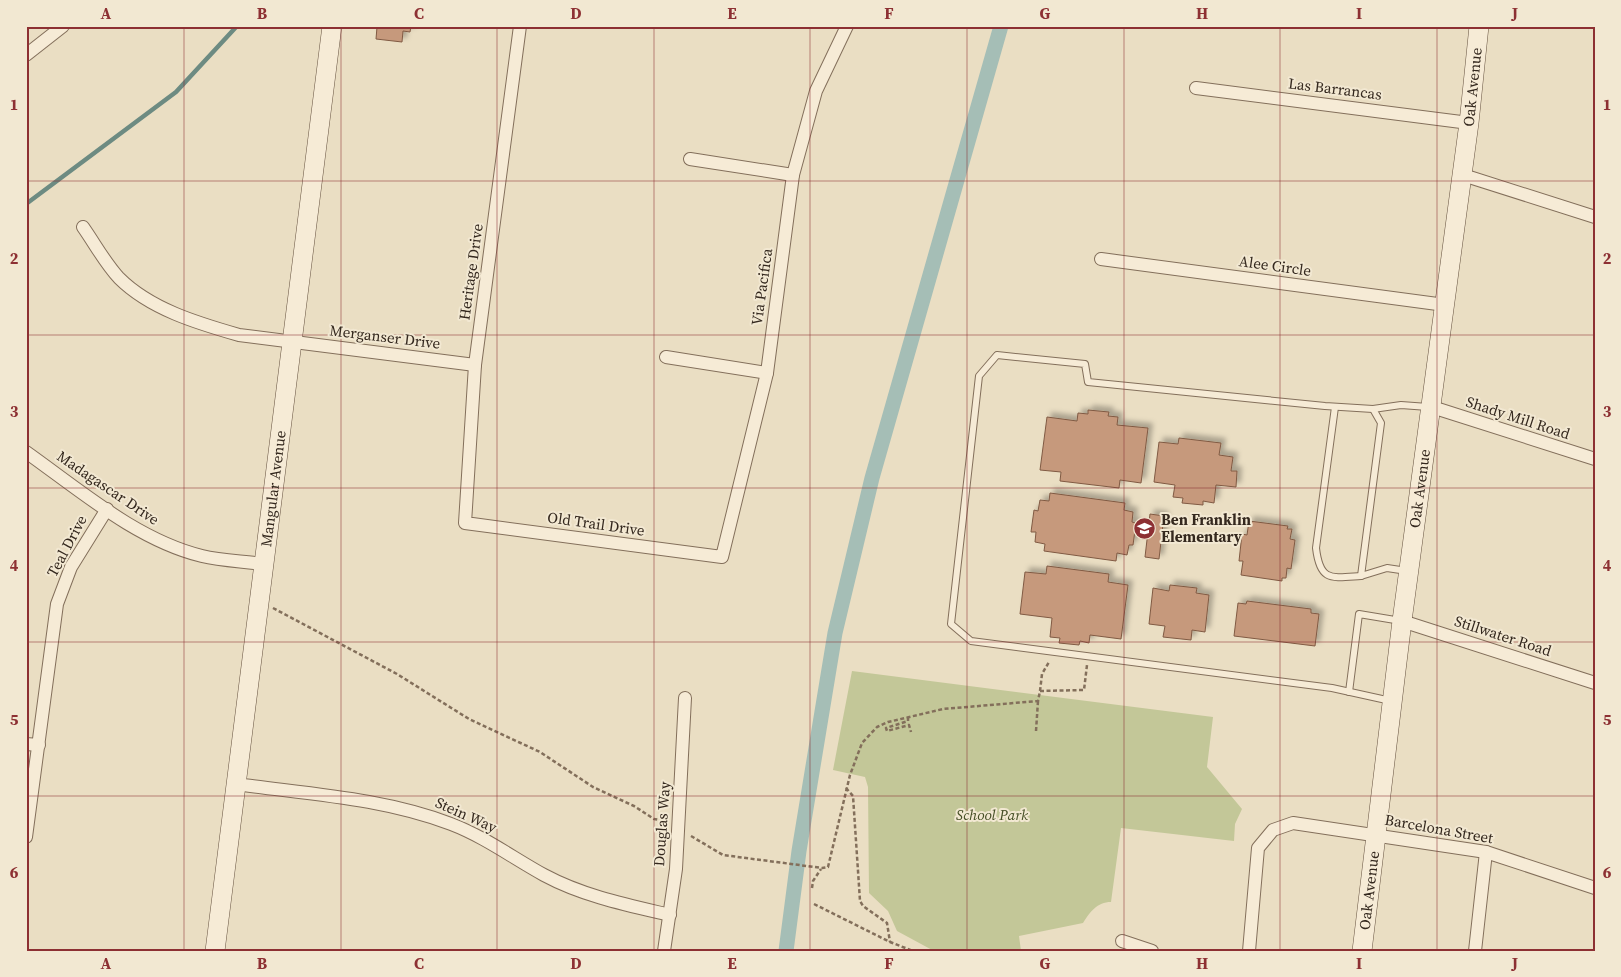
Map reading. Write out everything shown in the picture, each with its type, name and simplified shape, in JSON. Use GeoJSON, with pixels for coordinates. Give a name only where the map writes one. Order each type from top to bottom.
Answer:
{"type":"FeatureCollection","features":[{"type":"Feature","properties":{"kind":"street"},"geometry":{"type":"LineString","coordinates":[[26,55],[62,26]]}},
{"type":"Feature","properties":{"kind":"street","name":"Mangular Avenue"},"geometry":{"type":"LineString","coordinates":[[214,951],[332,26]]}},
{"type":"Feature","properties":{"kind":"street","name":"Heritage Drive"},"geometry":{"type":"LineString","coordinates":[[465,523],[475,365],[520,26]]}},
{"type":"Feature","properties":{"kind":"street","name":"Via Pacifica"},"geometry":{"type":"LineString","coordinates":[[722,557],[767,373],[793,174],[816,91],[847,26]]}},
{"type":"Feature","properties":{"kind":"street","name":"Oak Avenue"},"geometry":{"type":"LineString","coordinates":[[1362,951],[1408,572],[1463,175],[1479,26]]}},
{"type":"Feature","properties":{"kind":"street","name":"Las Barrancas"},"geometry":{"type":"LineString","coordinates":[[1196,88],[1469,123]]}},
{"type":"Feature","properties":{"kind":"street"},"geometry":{"type":"LineString","coordinates":[[690,159],[793,174]]}},
{"type":"Feature","properties":{"kind":"street"},"geometry":{"type":"LineString","coordinates":[[1463,175],[1595,217]]}},
{"type":"Feature","properties":{"kind":"street","name":"Merganser Drive"},"geometry":{"type":"LineString","coordinates":[[83,228],[118,277],[142,297],[183,317],[211,327],[239,335],[475,365]]}},
{"type":"Feature","properties":{"kind":"street","name":"Alee Circle"},"geometry":{"type":"LineString","coordinates":[[1100,259],[1445,305]]}},
{"type":"Feature","properties":{"kind":"street"},"geometry":{"type":"LineString","coordinates":[[666,357],[767,373]]}},
{"type":"Feature","properties":{"kind":"street","name":"Shady Mill Road"},"geometry":{"type":"LineString","coordinates":[[1432,407],[1595,459]]}},
{"type":"Feature","properties":{"kind":"street","name":"Madagascar Drive"},"geometry":{"type":"LineString","coordinates":[[26,452],[106,509],[154,539],[203,556],[263,564]]}},
{"type":"Feature","properties":{"kind":"street","name":"Teal Drive"},"geometry":{"type":"LineString","coordinates":[[26,837],[33,745],[57,604],[72,567],[106,509]]}},
{"type":"Feature","properties":{"kind":"street","name":"Old Trail Drive"},"geometry":{"type":"LineString","coordinates":[[465,523],[722,557]]}},
{"type":"Feature","properties":{"kind":"street","name":"Stillwater Road"},"geometry":{"type":"LineString","coordinates":[[1402,621],[1595,683]]}},
{"type":"Feature","properties":{"kind":"street","name":"Douglas Way"},"geometry":{"type":"LineString","coordinates":[[664,951],[670,915],[679,829],[686,698]]}},
{"type":"Feature","properties":{"kind":"street","name":"Stein Way"},"geometry":{"type":"LineString","coordinates":[[236,784],[390,805],[422,814],[454,825],[490,843],[546,876],[608,901],[670,915]]}},
{"type":"Feature","properties":{"kind":"street","name":"Barcelona Street"},"geometry":{"type":"LineString","coordinates":[[1249,951],[1258,848],[1274,830],[1293,823],[1486,852],[1595,888]]}},
{"type":"Feature","properties":{"kind":"street"},"geometry":{"type":"LineString","coordinates":[[1475,951],[1486,852]]}},
{"type":"Feature","properties":{"kind":"street"},"geometry":{"type":"LineString","coordinates":[[1122,941],[1152,951]]}},
{"type":"Feature","properties":{"kind":"lane"},"geometry":{"type":"LineString","coordinates":[[1392,701],[1349,692],[1227,673],[971,641],[951,624],[979,376],[996,354],[1085,364],[1088,382],[1335,407],[1373,409],[1401,405],[1432,407]]}},
{"type":"Feature","properties":{"kind":"lane"},"geometry":{"type":"LineString","coordinates":[[1335,407],[1316,548],[1318,566],[1332,578],[1361,576],[1387,568],[1408,572]]}},
{"type":"Feature","properties":{"kind":"lane"},"geometry":{"type":"LineString","coordinates":[[1361,576],[1381,423],[1373,409]]}},
{"type":"Feature","properties":{"kind":"lane"},"geometry":{"type":"LineString","coordinates":[[1349,692],[1359,614],[1402,621]]}},
{"type":"Feature","properties":{"kind":"path"},"geometry":{"type":"LineString","coordinates":[[272,607],[397,674],[469,719],[540,752],[593,786],[634,806],[654,819],[666,821]]}},
{"type":"Feature","properties":{"kind":"path"},"geometry":{"type":"LineString","coordinates":[[1036,732],[1042,674],[1055,652]]}},
{"type":"Feature","properties":{"kind":"path"},"geometry":{"type":"LineString","coordinates":[[1040,691],[1084,690],[1088,656]]}},
{"type":"Feature","properties":{"kind":"path"},"geometry":{"type":"LineString","coordinates":[[691,836],[723,855],[822,868],[828,867],[846,788],[862,743],[877,727],[943,709],[1038,701]]}},
{"type":"Feature","properties":{"kind":"path"},"geometry":{"type":"LineString","coordinates":[[908,718],[908,721],[886,728],[887,731],[909,725],[911,732]]}},
{"type":"Feature","properties":{"kind":"path"},"geometry":{"type":"LineString","coordinates":[[846,788],[853,796],[860,901],[887,923],[890,942]]}},
{"type":"Feature","properties":{"kind":"path"},"geometry":{"type":"LineString","coordinates":[[812,888],[822,868]]}},
{"type":"Feature","properties":{"kind":"path"},"geometry":{"type":"LineString","coordinates":[[814,904],[890,942],[913,951]]}},
{"type":"Feature","properties":{"kind":"green space","name":"School Park"},"geometry":{"type":"Polygon","coordinates":[[[852,671],[1213,717],[1207,767],[1242,809],[1235,824],[1234,841],[1121,828],[1111,902],[1098,906],[1083,923],[1019,936],[1021,951],[934,951],[897,931],[888,911],[869,893],[868,787],[865,777],[833,770],[852,671]]]}},
{"type":"Feature","properties":{"kind":"building"},"geometry":{"type":"Polygon","coordinates":[[[370,26],[411,26],[410,32],[403,31],[402,42],[376,39],[377,27],[370,26]]]}},
{"type":"Feature","properties":{"kind":"building"},"geometry":{"type":"Polygon","coordinates":[[[1088,410],[1109,412],[1108,416],[1118,417],[1117,425],[1148,428],[1141,483],[1120,480],[1119,488],[1060,481],[1061,472],[1040,470],[1047,417],[1077,421],[1078,413],[1088,414],[1088,410]]]}},
{"type":"Feature","properties":{"kind":"building"},"geometry":{"type":"Polygon","coordinates":[[[1179,438],[1221,443],[1219,455],[1233,457],[1231,471],[1237,471],[1236,487],[1216,485],[1214,503],[1203,501],[1203,505],[1182,503],[1183,498],[1173,497],[1175,485],[1154,482],[1159,442],[1178,444],[1179,438]]]}},
{"type":"Feature","properties":{"kind":"building"},"geometry":{"type":"Polygon","coordinates":[[[1050,493],[1125,503],[1124,510],[1133,512],[1132,522],[1136,523],[1133,545],[1129,545],[1127,555],[1117,553],[1116,561],[1044,551],[1045,544],[1035,542],[1036,532],[1031,532],[1034,510],[1038,511],[1040,500],[1049,501],[1050,493]]]}},
{"type":"Feature","properties":{"kind":"building"},"geometry":{"type":"Polygon","coordinates":[[[1150,514],[1164,516],[1159,559],[1145,557],[1150,514]]]}},
{"type":"Feature","properties":{"kind":"building"},"geometry":{"type":"Polygon","coordinates":[[[1249,521],[1288,526],[1287,529],[1292,529],[1290,539],[1295,540],[1291,569],[1287,568],[1286,578],[1282,578],[1282,581],[1241,575],[1243,561],[1239,561],[1242,534],[1247,535],[1249,521]]]}},
{"type":"Feature","properties":{"kind":"building"},"geometry":{"type":"Polygon","coordinates":[[[1047,566],[1109,574],[1108,582],[1128,585],[1121,639],[1090,635],[1089,643],[1080,641],[1079,645],[1059,643],[1060,638],[1050,637],[1052,618],[1020,614],[1025,572],[1046,574],[1047,566]]]}},
{"type":"Feature","properties":{"kind":"building"},"geometry":{"type":"Polygon","coordinates":[[[1170,585],[1197,588],[1196,593],[1209,595],[1205,632],[1192,630],[1191,640],[1163,637],[1165,626],[1149,624],[1153,588],[1169,591],[1170,585]]]}},
{"type":"Feature","properties":{"kind":"building"},"geometry":{"type":"Polygon","coordinates":[[[1247,601],[1311,609],[1311,613],[1319,614],[1315,646],[1234,636],[1238,603],[1246,604],[1247,601]]]}},
{"type":"Feature","properties":{"kind":"waterway"},"geometry":{"type":"LineString","coordinates":[[26,204],[176,92],[237,26]]}},
{"type":"Feature","properties":{"kind":"waterway"},"geometry":{"type":"LineString","coordinates":[[786,951],[799,851],[835,633],[872,478],[1001,26]]}},
{"type":"Feature","properties":{"kind":"place","name":"Ben Franklin Elementary"},"geometry":{"type":"Point","coordinates":[1145,529]}}]}
